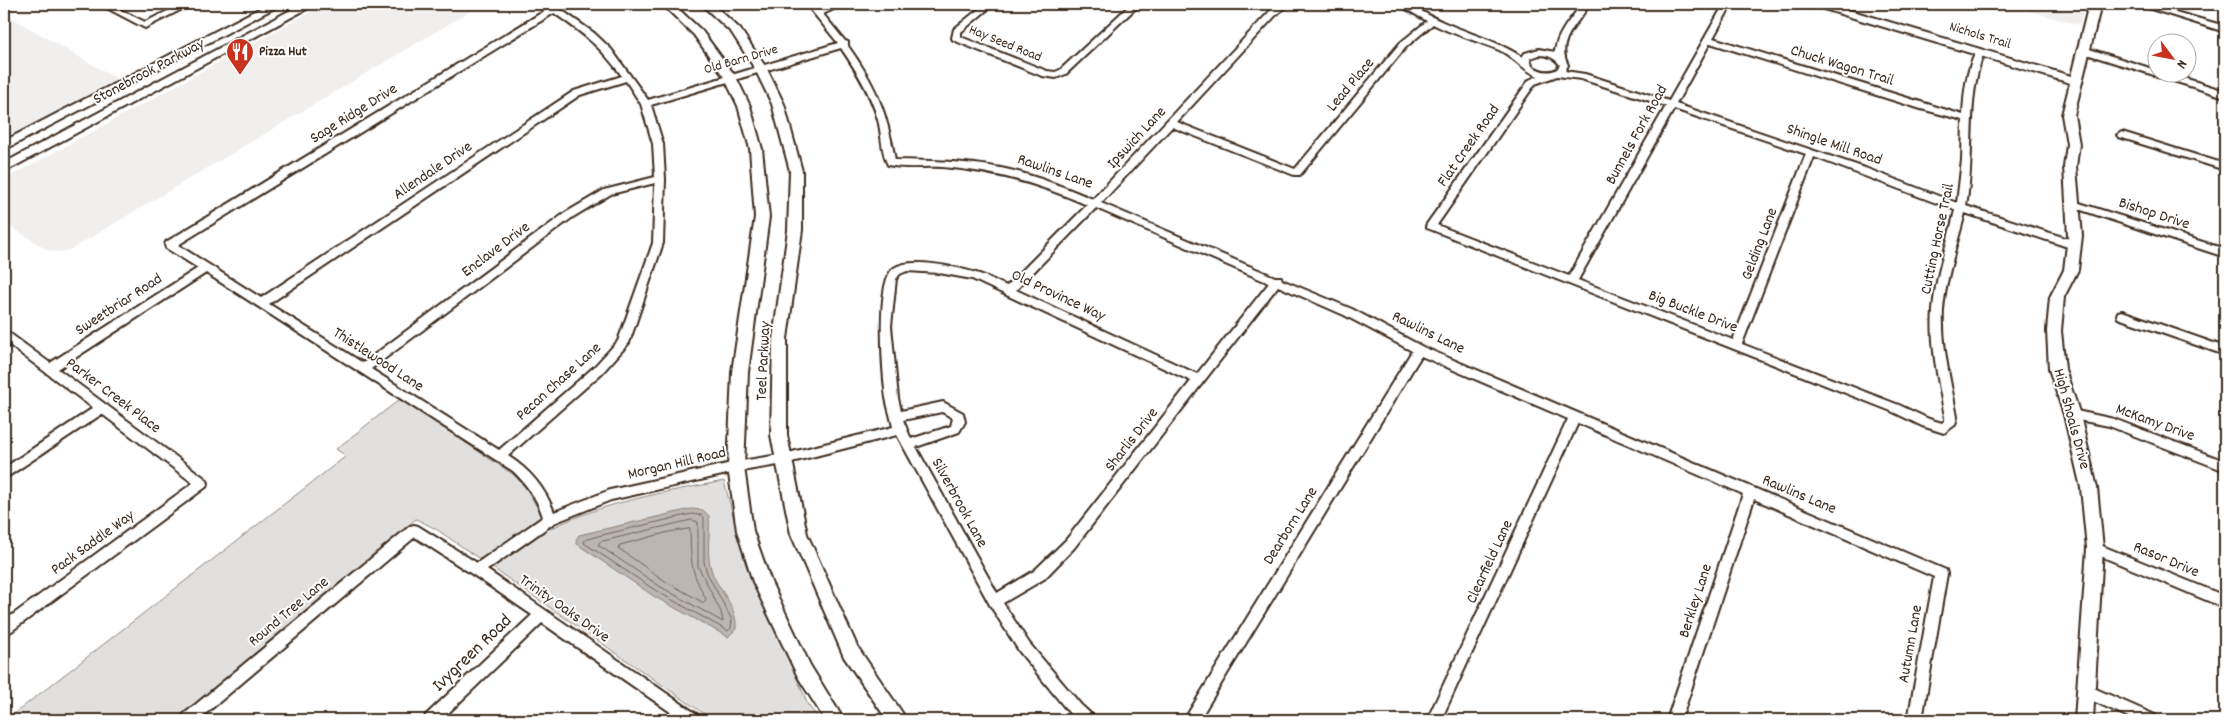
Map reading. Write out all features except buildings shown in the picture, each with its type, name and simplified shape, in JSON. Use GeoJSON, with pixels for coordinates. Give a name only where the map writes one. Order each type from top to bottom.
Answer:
{"type":"FeatureCollection","features":[{"type":"Feature","properties":{"kind":"main road","name":"Stonebrook Parkway"},"geometry":{"type":"LineString","coordinates":[[4,146],[276,4]]}},
{"type":"Feature","properties":{"kind":"main road","name":"Stonebrook Parkway"},"geometry":{"type":"LineString","coordinates":[[4,168],[115,108],[293,7],[310,4]]}},
{"type":"Feature","properties":{"kind":"main road","name":"Teel Parkway"},"geometry":{"type":"LineString","coordinates":[[667,4],[698,33],[730,77],[744,106],[756,149],[762,217],[740,372],[736,467],[745,531],[762,582],[804,672],[835,720]]}},
{"type":"Feature","properties":{"kind":"main road","name":"Teel Parkway"},"geometry":{"type":"LineString","coordinates":[[706,4],[736,31],[761,69],[778,104],[796,171],[795,230],[780,339],[779,435],[799,534],[812,569],[850,652],[898,720]]}},
{"type":"Feature","properties":{"kind":"main road","name":"Nichols Trail"},"geometry":{"type":"LineString","coordinates":[[1818,4],[2076,80]]}},
{"type":"Feature","properties":{"kind":"main road","name":"High Shoals Drive"},"geometry":{"type":"LineString","coordinates":[[2084,720],[2095,548],[2089,488],[2072,415],[2057,369],[2054,331],[2057,296],[2070,270],[2074,246],[2070,167],[2073,144],[2068,116],[2095,4]]}},
{"type":"Feature","properties":{"kind":"main road"},"geometry":{"type":"LineString","coordinates":[[100,95],[115,108]]}},
{"type":"Feature","properties":{"kind":"street"},"geometry":{"type":"LineString","coordinates":[[103,4],[145,25],[188,4]]}},
{"type":"Feature","properties":{"kind":"street"},"geometry":{"type":"LineString","coordinates":[[810,4],[844,44]]}},
{"type":"Feature","properties":{"kind":"street"},"geometry":{"type":"LineString","coordinates":[[818,13],[841,4]]}},
{"type":"Feature","properties":{"kind":"street","name":"Hay Seed Road"},"geometry":{"type":"LineString","coordinates":[[990,4],[957,31],[955,36],[960,41],[1052,75],[1063,72],[1136,4]]}},
{"type":"Feature","properties":{"kind":"street","name":"Ipswich Lane"},"geometry":{"type":"LineString","coordinates":[[1009,291],[1095,203],[1276,10],[1284,4]]}},
{"type":"Feature","properties":{"kind":"street"},"geometry":{"type":"LineString","coordinates":[[1401,4],[1433,20],[1504,49],[1536,72],[1558,68]]}},
{"type":"Feature","properties":{"kind":"street"},"geometry":{"type":"LineString","coordinates":[[1558,68],[1560,42],[1586,4]]}},
{"type":"Feature","properties":{"kind":"street","name":"Bunnels Fork Road"},"geometry":{"type":"LineString","coordinates":[[1572,281],[1728,4]]}},
{"type":"Feature","properties":{"kind":"street"},"geometry":{"type":"LineString","coordinates":[[2139,4],[2225,29]]}},
{"type":"Feature","properties":{"kind":"street","name":"Pecan Chase Lane"},"geometry":{"type":"LineString","coordinates":[[499,457],[598,370],[623,343],[658,243],[660,179],[658,144],[646,104],[628,76],[608,51],[591,35],[554,9]]}},
{"type":"Feature","properties":{"kind":"street","name":"Sage Ridge Drive"},"geometry":{"type":"LineString","coordinates":[[170,245],[554,9]]}},
{"type":"Feature","properties":{"kind":"street","name":"Lead Place"},"geometry":{"type":"LineString","coordinates":[[1170,123],[1297,173],[1403,45],[1433,20]]}},
{"type":"Feature","properties":{"kind":"street","name":"Chuck Wagon Trail"},"geometry":{"type":"LineString","coordinates":[[1707,39],[1924,108],[1968,119]]}},
{"type":"Feature","properties":{"kind":"street"},"geometry":{"type":"LineString","coordinates":[[1532,82],[1526,58],[1560,42]]}},
{"type":"Feature","properties":{"kind":"street","name":"Old Barn Drive"},"geometry":{"type":"LineString","coordinates":[[646,104],[844,44]]}},
{"type":"Feature","properties":{"kind":"street","name":"Rawlins Lane"},"geometry":{"type":"LineString","coordinates":[[844,44],[864,77],[881,114],[891,163],[942,164],[1008,173],[1054,186],[1277,280],[1366,320],[1419,350],[1941,574]]}},
{"type":"Feature","properties":{"kind":"street"},"geometry":{"type":"LineString","coordinates":[[1504,49],[1551,54],[1558,68]]}},
{"type":"Feature","properties":{"kind":"street"},"geometry":{"type":"LineString","coordinates":[[2083,50],[2225,94]]}},
{"type":"Feature","properties":{"kind":"street","name":"Cutting Horse Trail"},"geometry":{"type":"LineString","coordinates":[[1944,428],[1951,422],[1951,417],[1939,361],[1938,320],[1940,295],[1967,174],[1971,83],[1980,52]]}},
{"type":"Feature","properties":{"kind":"street","name":"Shingle Mill Road"},"geometry":{"type":"LineString","coordinates":[[1558,68],[1869,172],[1960,208],[2074,246]]}},
{"type":"Feature","properties":{"kind":"street","name":"Flat Creek Road"},"geometry":{"type":"LineString","coordinates":[[1431,226],[1532,82],[1558,68]]}},
{"type":"Feature","properties":{"kind":"street","name":"Allendale Drive"},"geometry":{"type":"LineString","coordinates":[[261,304],[577,93],[628,76]]}},
{"type":"Feature","properties":{"kind":"street"},"geometry":{"type":"LineString","coordinates":[[2122,136],[2225,167]]}},
{"type":"Feature","properties":{"kind":"street","name":"Gelding Lane"},"geometry":{"type":"LineString","coordinates":[[1736,346],[1811,152]]}},
{"type":"Feature","properties":{"kind":"street","name":"Enclave Drive"},"geometry":{"type":"LineString","coordinates":[[363,369],[570,215],[608,192],[660,179]]}},
{"type":"Feature","properties":{"kind":"street","name":"Bishop Drive"},"geometry":{"type":"LineString","coordinates":[[2073,204],[2225,253]]}},
{"type":"Feature","properties":{"kind":"street","name":"Big Buckle Drive"},"geometry":{"type":"LineString","coordinates":[[1431,226],[1895,408],[1926,423],[1944,428]]}},
{"type":"Feature","properties":{"kind":"street","name":"Thistlewood Lane"},"geometry":{"type":"LineString","coordinates":[[170,245],[517,468],[532,484],[544,502],[550,519]]}},
{"type":"Feature","properties":{"kind":"street","name":"Old Province Way"},"geometry":{"type":"LineString","coordinates":[[896,271],[906,267],[957,272],[1009,291],[1199,380]]}},
{"type":"Feature","properties":{"kind":"street","name":"Sweetbriar Road"},"geometry":{"type":"LineString","coordinates":[[50,369],[206,268]]}},
{"type":"Feature","properties":{"kind":"street","name":"Silverbrook Lane"},"geometry":{"type":"LineString","coordinates":[[896,271],[891,279],[886,326],[892,398],[900,430],[995,600],[1024,647],[1076,710],[1087,720]]}},
{"type":"Feature","properties":{"kind":"street","name":"Sharlis Drive"},"geometry":{"type":"LineString","coordinates":[[995,600],[1039,575],[1065,549],[1277,280]]}},
{"type":"Feature","properties":{"kind":"street"},"geometry":{"type":"LineString","coordinates":[[2122,315],[2225,351]]}},
{"type":"Feature","properties":{"kind":"street","name":"Parker Creek Place"},"geometry":{"type":"LineString","coordinates":[[6,339],[50,369],[202,483]]}},
{"type":"Feature","properties":{"kind":"street","name":"Dearborn Lane"},"geometry":{"type":"LineString","coordinates":[[1191,720],[1419,350]]}},
{"type":"Feature","properties":{"kind":"street"},"geometry":{"type":"LineString","coordinates":[[896,417],[943,407],[959,416],[959,422],[955,429],[908,445]]}},
{"type":"Feature","properties":{"kind":"street"},"geometry":{"type":"LineString","coordinates":[[4,474],[102,408]]}},
{"type":"Feature","properties":{"kind":"street","name":"McKamy Drive"},"geometry":{"type":"LineString","coordinates":[[2072,415],[2110,422],[2225,466]]}},
{"type":"Feature","properties":{"kind":"street","name":"Clearfield Lane"},"geometry":{"type":"LineString","coordinates":[[1434,720],[1575,417]]}},
{"type":"Feature","properties":{"kind":"street","name":"Morgan Hill Road"},"geometry":{"type":"LineString","coordinates":[[477,570],[550,519],[610,495],[736,467],[784,459],[900,430]]}},
{"type":"Feature","properties":{"kind":"street","name":"Pack Saddle Way"},"geometry":{"type":"LineString","coordinates":[[4,629],[202,483]]}},
{"type":"Feature","properties":{"kind":"street","name":"Berkley Lane"},"geometry":{"type":"LineString","coordinates":[[1674,720],[1750,492]]}},
{"type":"Feature","properties":{"kind":"street","name":"Trinity Oaks Drive"},"geometry":{"type":"LineString","coordinates":[[414,530],[477,570],[687,719]]}},
{"type":"Feature","properties":{"kind":"street","name":"Round Tree Lane"},"geometry":{"type":"LineString","coordinates":[[188,720],[414,530]]}},
{"type":"Feature","properties":{"kind":"street","name":"Rasor Drive"},"geometry":{"type":"LineString","coordinates":[[2095,548],[2225,602]]}},
{"type":"Feature","properties":{"kind":"street","name":"Autumn Lane"},"geometry":{"type":"LineString","coordinates":[[1915,720],[1941,574]]}},
{"type":"Feature","properties":{"kind":"street","name":"Ivygreen Road"},"geometry":{"type":"LineString","coordinates":[[432,720],[541,615]]}},
{"type":"Feature","properties":{"kind":"street"},"geometry":{"type":"LineString","coordinates":[[2087,691],[2150,720]]}},
{"type":"Feature","properties":{"kind":"shaded area"},"geometry":{"type":"Polygon","coordinates":[[[325,4],[482,4],[70,250],[49,251],[4,222],[4,180],[325,4]]]}},
{"type":"Feature","properties":{"kind":"shaded area"},"geometry":{"type":"Polygon","coordinates":[[[2003,4],[2085,4],[2080,25],[2003,4]]]}},
{"type":"Feature","properties":{"kind":"shaded area"},"geometry":{"type":"Polygon","coordinates":[[[4,13],[117,79],[4,140],[4,13]]]}},
{"type":"Feature","properties":{"kind":"shaded area"},"geometry":{"type":"Polygon","coordinates":[[[400,399],[514,475],[525,487],[550,529],[613,505],[724,481],[740,542],[808,705],[820,720],[713,720],[436,529],[416,519],[178,720],[6,720],[346,456],[336,449],[400,399]]]}},
{"type":"Feature","properties":{"kind":"water"},"geometry":{"type":"Polygon","coordinates":[[[691,509],[703,510],[709,516],[710,565],[715,579],[731,606],[736,621],[736,629],[728,637],[655,597],[577,544],[576,540],[579,535],[691,509]]]}},
{"type":"Feature","properties":{"kind":"place","name":"Pizza Hut"},"geometry":{"type":"Point","coordinates":[240,76]}}]}
